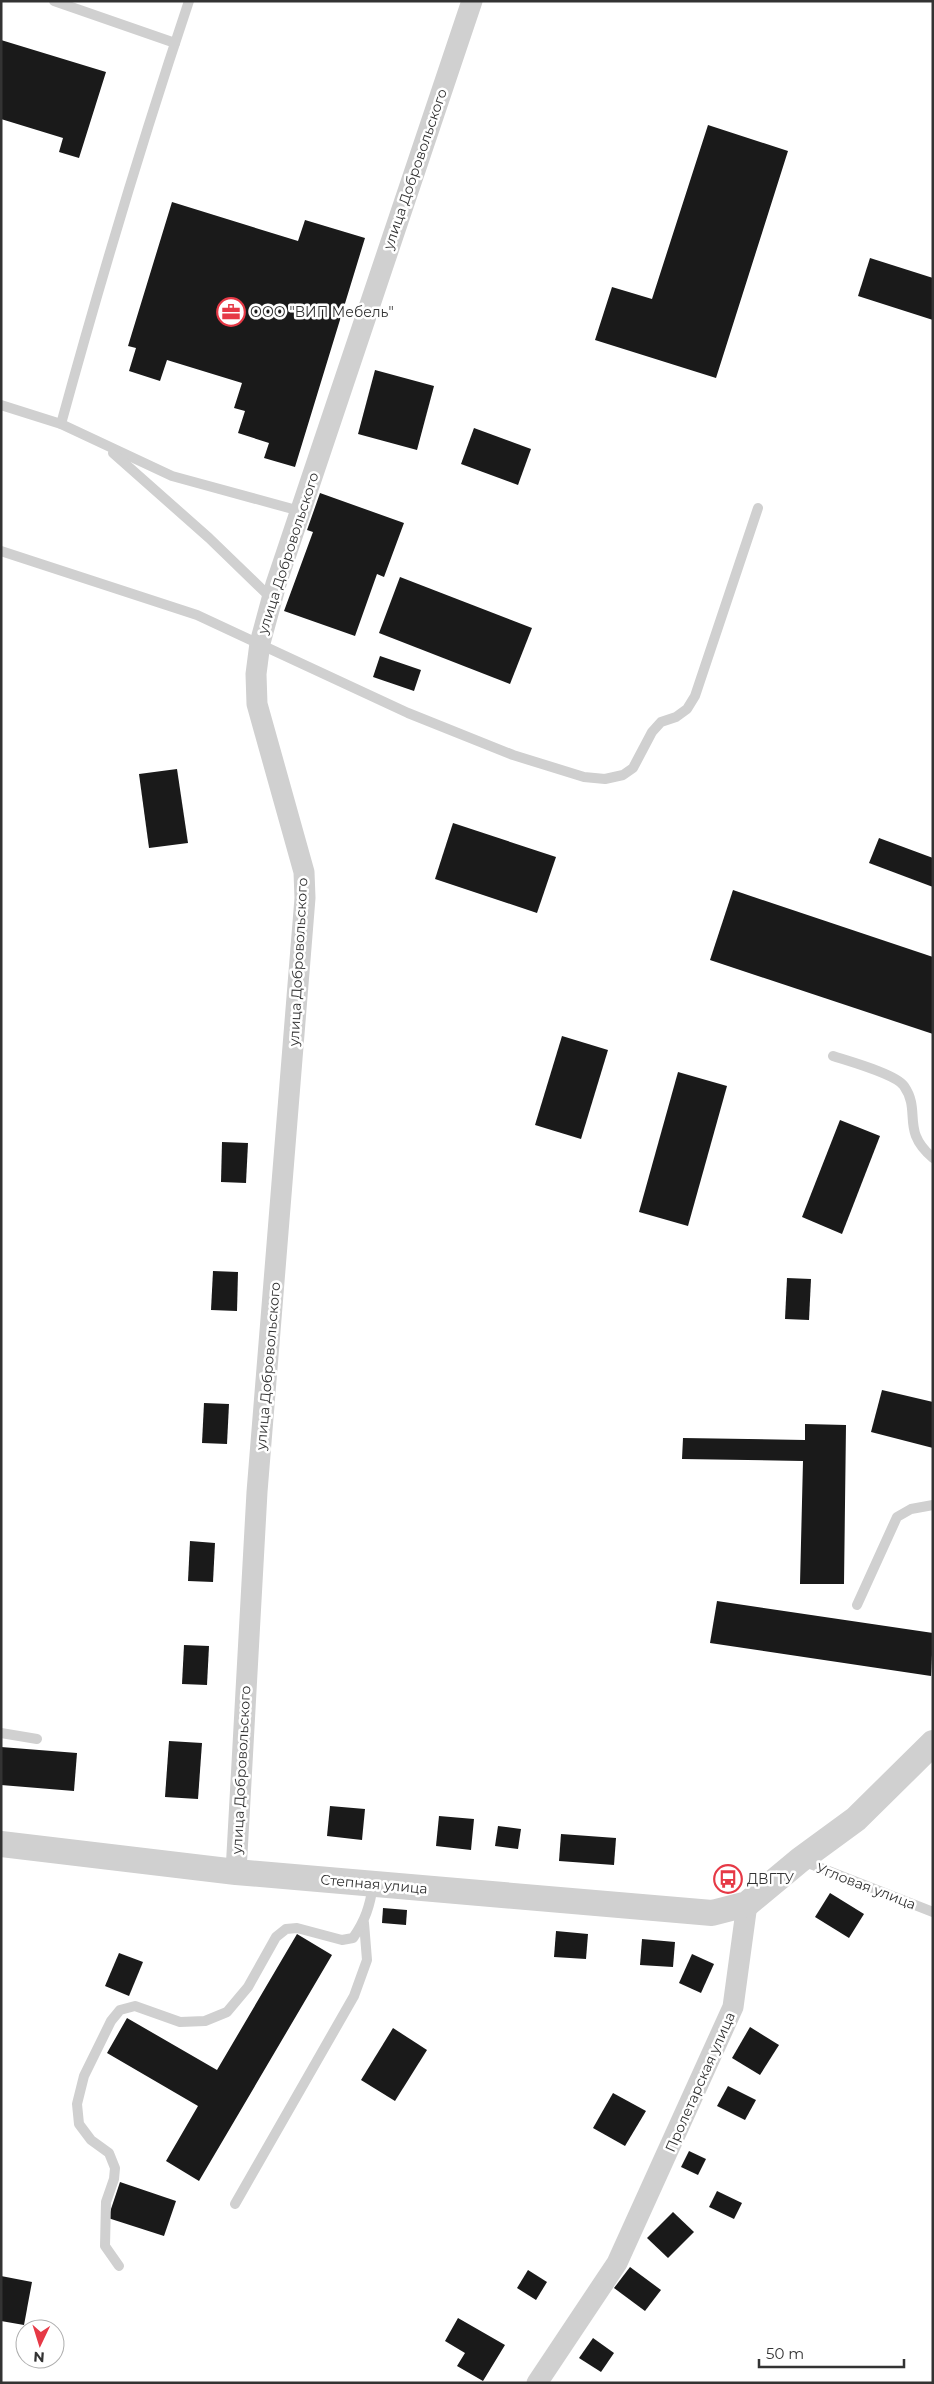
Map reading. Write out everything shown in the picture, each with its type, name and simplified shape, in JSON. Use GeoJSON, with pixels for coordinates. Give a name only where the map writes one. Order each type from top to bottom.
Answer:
{"type":"FeatureCollection","features":[{"type":"Feature","properties":{"kind":"street","name":"улица Добровольского"},"geometry":{"type":"LineString","coordinates":[[236,1872],[257,1492],[305,898],[304,872],[257,704],[256,674],[260,643],[300,511],[472,1]]}},
{"type":"Feature","properties":{"kind":"street"},"geometry":{"type":"LineString","coordinates":[[747,1904],[800,1860],[856,1820],[933,1743]]}},
{"type":"Feature","properties":{"kind":"street","name":"Степная улица"},"geometry":{"type":"LineString","coordinates":[[1,1844],[236,1872],[712,1913],[747,1904]]}},
{"type":"Feature","properties":{"kind":"street","name":"Пролетарская улица"},"geometry":{"type":"LineString","coordinates":[[537,2383],[617,2263],[734,2007],[747,1904]]}},
{"type":"Feature","properties":{"kind":"lane"},"geometry":{"type":"LineString","coordinates":[[54,1],[175,43]]}},
{"type":"Feature","properties":{"kind":"lane"},"geometry":{"type":"LineString","coordinates":[[61,424],[101,278],[189,1]]}},
{"type":"Feature","properties":{"kind":"lane"},"geometry":{"type":"LineString","coordinates":[[1,405],[61,424],[172,476],[300,511]]}},
{"type":"Feature","properties":{"kind":"lane"},"geometry":{"type":"LineString","coordinates":[[103,444],[209,538],[272,599]]}},
{"type":"Feature","properties":{"kind":"lane"},"geometry":{"type":"LineString","coordinates":[[1,551],[197,615],[408,713],[513,754],[584,776],[605,779],[623,775],[633,768],[652,732],[661,722],[676,717],[687,709],[694,696],[758,508]]}},
{"type":"Feature","properties":{"kind":"lane"},"geometry":{"type":"LineString","coordinates":[[833,1056],[886,1074],[903,1084],[910,1101],[912,1128],[920,1147],[933,1158]]}},
{"type":"Feature","properties":{"kind":"lane"},"geometry":{"type":"LineString","coordinates":[[857,1605],[898,1516],[911,1509],[933,1505]]}},
{"type":"Feature","properties":{"kind":"lane"},"geometry":{"type":"LineString","coordinates":[[1,1733],[37,1739]]}},
{"type":"Feature","properties":{"kind":"lane","name":"Угловая улица"},"geometry":{"type":"LineString","coordinates":[[800,1860],[933,1912]]}},
{"type":"Feature","properties":{"kind":"lane"},"geometry":{"type":"LineString","coordinates":[[119,2266],[105,2246],[106,2202],[114,2180],[115,2168],[109,2153],[91,2140],[79,2124],[77,2104],[84,2076],[111,2021],[120,2010],[135,2006],[180,2022],[205,2021],[227,2012],[248,1987],[276,1938],[286,1930],[297,1928],[342,1940],[353,1938],[364,1923],[370,1907],[374,1884]]}},
{"type":"Feature","properties":{"kind":"lane"},"geometry":{"type":"LineString","coordinates":[[235,2204],[354,1996],[367,1960],[364,1923]]}},
{"type":"Feature","properties":{"kind":"building"},"geometry":{"type":"Polygon","coordinates":[[[1,40],[106,72],[79,158],[59,152],[63,138],[1,119],[1,40]]]}},
{"type":"Feature","properties":{"kind":"building"},"geometry":{"type":"Polygon","coordinates":[[[708,125],[788,151],[716,378],[595,340],[612,287],[652,299],[708,125]]]}},
{"type":"Feature","properties":{"kind":"building"},"geometry":{"type":"Polygon","coordinates":[[[172,202],[298,241],[305,220],[365,238],[295,467],[264,458],[269,443],[238,433],[245,411],[234,408],[242,383],[167,360],[160,381],[129,371],[136,348],[128,346],[172,202]]]}},
{"type":"Feature","properties":{"kind":"building"},"geometry":{"type":"Polygon","coordinates":[[[870,258],[933,278],[933,320],[858,296],[870,258]]]}},
{"type":"Feature","properties":{"kind":"building"},"geometry":{"type":"Polygon","coordinates":[[[375,370],[434,386],[417,450],[358,434],[375,370]]]}},
{"type":"Feature","properties":{"kind":"building"},"geometry":{"type":"Polygon","coordinates":[[[474,428],[531,449],[518,485],[461,464],[474,428]]]}},
{"type":"Feature","properties":{"kind":"building"},"geometry":{"type":"Polygon","coordinates":[[[320,493],[404,523],[384,577],[377,574],[355,636],[284,611],[313,532],[307,530],[320,493]]]}},
{"type":"Feature","properties":{"kind":"building"},"geometry":{"type":"Polygon","coordinates":[[[400,577],[532,628],[510,684],[379,633],[400,577]]]}},
{"type":"Feature","properties":{"kind":"building"},"geometry":{"type":"Polygon","coordinates":[[[380,656],[421,670],[414,691],[373,677],[380,656]]]}},
{"type":"Feature","properties":{"kind":"building"},"geometry":{"type":"Polygon","coordinates":[[[177,769],[188,843],[149,848],[139,774],[177,769]]]}},
{"type":"Feature","properties":{"kind":"building"},"geometry":{"type":"Polygon","coordinates":[[[453,823],[556,857],[537,913],[435,879],[453,823]]]}},
{"type":"Feature","properties":{"kind":"building"},"geometry":{"type":"Polygon","coordinates":[[[879,838],[933,858],[933,887],[869,863],[879,838]]]}},
{"type":"Feature","properties":{"kind":"building"},"geometry":{"type":"Polygon","coordinates":[[[733,890],[933,957],[933,1034],[710,960],[733,890]]]}},
{"type":"Feature","properties":{"kind":"building"},"geometry":{"type":"Polygon","coordinates":[[[562,1036],[608,1050],[581,1139],[535,1125],[562,1036]]]}},
{"type":"Feature","properties":{"kind":"building"},"geometry":{"type":"Polygon","coordinates":[[[678,1072],[727,1086],[688,1226],[639,1212],[678,1072]]]}},
{"type":"Feature","properties":{"kind":"building"},"geometry":{"type":"Polygon","coordinates":[[[840,1120],[880,1136],[842,1234],[802,1217],[840,1120]]]}},
{"type":"Feature","properties":{"kind":"building"},"geometry":{"type":"Polygon","coordinates":[[[222,1142],[248,1143],[246,1183],[221,1182],[222,1142]]]}},
{"type":"Feature","properties":{"kind":"building"},"geometry":{"type":"Polygon","coordinates":[[[213,1271],[238,1272],[237,1311],[211,1310],[213,1271]]]}},
{"type":"Feature","properties":{"kind":"building"},"geometry":{"type":"Polygon","coordinates":[[[787,1278],[811,1279],[809,1320],[785,1319],[787,1278]]]}},
{"type":"Feature","properties":{"kind":"building"},"geometry":{"type":"Polygon","coordinates":[[[882,1390],[933,1402],[933,1448],[871,1432],[882,1390]]]}},
{"type":"Feature","properties":{"kind":"building"},"geometry":{"type":"Polygon","coordinates":[[[204,1403],[229,1404],[227,1444],[202,1443],[204,1403]]]}},
{"type":"Feature","properties":{"kind":"building"},"geometry":{"type":"Polygon","coordinates":[[[805,1424],[846,1425],[844,1584],[800,1584],[803,1461],[682,1459],[683,1438],[805,1440],[805,1424]]]}},
{"type":"Feature","properties":{"kind":"building"},"geometry":{"type":"Polygon","coordinates":[[[190,1541],[215,1543],[213,1582],[188,1581],[190,1541]]]}},
{"type":"Feature","properties":{"kind":"building"},"geometry":{"type":"Polygon","coordinates":[[[717,1601],[933,1633],[931,1676],[710,1643],[717,1601]]]}},
{"type":"Feature","properties":{"kind":"building"},"geometry":{"type":"Polygon","coordinates":[[[184,1645],[209,1646],[207,1685],[182,1684],[184,1645]]]}},
{"type":"Feature","properties":{"kind":"building"},"geometry":{"type":"Polygon","coordinates":[[[169,1741],[202,1743],[198,1799],[165,1797],[169,1741]]]}},
{"type":"Feature","properties":{"kind":"building"},"geometry":{"type":"Polygon","coordinates":[[[1,1747],[77,1753],[74,1791],[1,1785],[1,1747]]]}},
{"type":"Feature","properties":{"kind":"building"},"geometry":{"type":"Polygon","coordinates":[[[330,1806],[365,1809],[362,1840],[327,1836],[330,1806]]]}},
{"type":"Feature","properties":{"kind":"building"},"geometry":{"type":"Polygon","coordinates":[[[439,1816],[474,1819],[471,1850],[436,1846],[439,1816]]]}},
{"type":"Feature","properties":{"kind":"building"},"geometry":{"type":"Polygon","coordinates":[[[498,1826],[521,1829],[518,1849],[495,1846],[498,1826]]]}},
{"type":"Feature","properties":{"kind":"building"},"geometry":{"type":"Polygon","coordinates":[[[561,1834],[616,1838],[614,1865],[559,1861],[561,1834]]]}},
{"type":"Feature","properties":{"kind":"building"},"geometry":{"type":"Polygon","coordinates":[[[830,1893],[864,1914],[849,1938],[815,1917],[830,1893]]]}},
{"type":"Feature","properties":{"kind":"building"},"geometry":{"type":"Polygon","coordinates":[[[383,1908],[407,1910],[406,1925],[382,1923],[383,1908]]]}},
{"type":"Feature","properties":{"kind":"building"},"geometry":{"type":"Polygon","coordinates":[[[556,1931],[588,1934],[586,1959],[554,1957],[556,1931]]]}},
{"type":"Feature","properties":{"kind":"building"},"geometry":{"type":"Polygon","coordinates":[[[297,1934],[332,1955],[199,2181],[166,2161],[198,2106],[107,2053],[127,2018],[217,2070],[297,1934]]]}},
{"type":"Feature","properties":{"kind":"building"},"geometry":{"type":"Polygon","coordinates":[[[642,1939],[675,1942],[673,1967],[640,1965],[642,1939]]]}},
{"type":"Feature","properties":{"kind":"building"},"geometry":{"type":"Polygon","coordinates":[[[119,1953],[143,1962],[129,1996],[105,1986],[119,1953]]]}},
{"type":"Feature","properties":{"kind":"building"},"geometry":{"type":"Polygon","coordinates":[[[692,1954],[714,1964],[701,1993],[679,1983],[692,1954]]]}},
{"type":"Feature","properties":{"kind":"building"},"geometry":{"type":"Polygon","coordinates":[[[750,2027],[779,2045],[760,2075],[732,2058],[750,2027]]]}},
{"type":"Feature","properties":{"kind":"building"},"geometry":{"type":"Polygon","coordinates":[[[393,2028],[427,2050],[395,2101],[361,2080],[393,2028]]]}},
{"type":"Feature","properties":{"kind":"building"},"geometry":{"type":"Polygon","coordinates":[[[728,2086],[756,2100],[745,2120],[717,2106],[728,2086]]]}},
{"type":"Feature","properties":{"kind":"building"},"geometry":{"type":"Polygon","coordinates":[[[613,2093],[646,2111],[625,2146],[593,2128],[613,2093]]]}},
{"type":"Feature","properties":{"kind":"building"},"geometry":{"type":"Polygon","coordinates":[[[689,2151],[706,2159],[698,2175],[681,2167],[689,2151]]]}},
{"type":"Feature","properties":{"kind":"building"},"geometry":{"type":"Polygon","coordinates":[[[120,2182],[176,2201],[164,2236],[108,2218],[120,2182]]]}},
{"type":"Feature","properties":{"kind":"building"},"geometry":{"type":"Polygon","coordinates":[[[717,2191],[742,2203],[734,2219],[709,2207],[717,2191]]]}},
{"type":"Feature","properties":{"kind":"building"},"geometry":{"type":"Polygon","coordinates":[[[673,2212],[694,2232],[668,2258],[647,2238],[673,2212]]]}},
{"type":"Feature","properties":{"kind":"building"},"geometry":{"type":"Polygon","coordinates":[[[630,2267],[661,2290],[645,2311],[614,2288],[630,2267]]]}},
{"type":"Feature","properties":{"kind":"building"},"geometry":{"type":"Polygon","coordinates":[[[528,2270],[547,2282],[536,2300],[517,2288],[528,2270]]]}},
{"type":"Feature","properties":{"kind":"building"},"geometry":{"type":"Polygon","coordinates":[[[1,2276],[32,2282],[25,2319],[15,2319],[15,2323],[1,2321],[1,2276]]]}},
{"type":"Feature","properties":{"kind":"building"},"geometry":{"type":"Polygon","coordinates":[[[458,2318],[505,2345],[483,2381],[457,2366],[465,2353],[445,2341],[458,2318]]]}},
{"type":"Feature","properties":{"kind":"building"},"geometry":{"type":"Polygon","coordinates":[[[593,2338],[614,2353],[601,2372],[579,2358],[593,2338]]]}},
{"type":"Feature","properties":{"kind":"place","name":"ООО \"ВИП Мебель\""},"geometry":{"type":"Point","coordinates":[231,312]}},
{"type":"Feature","properties":{"kind":"place","name":"ДВГТУ"},"geometry":{"type":"Point","coordinates":[728,1879]}}]}
